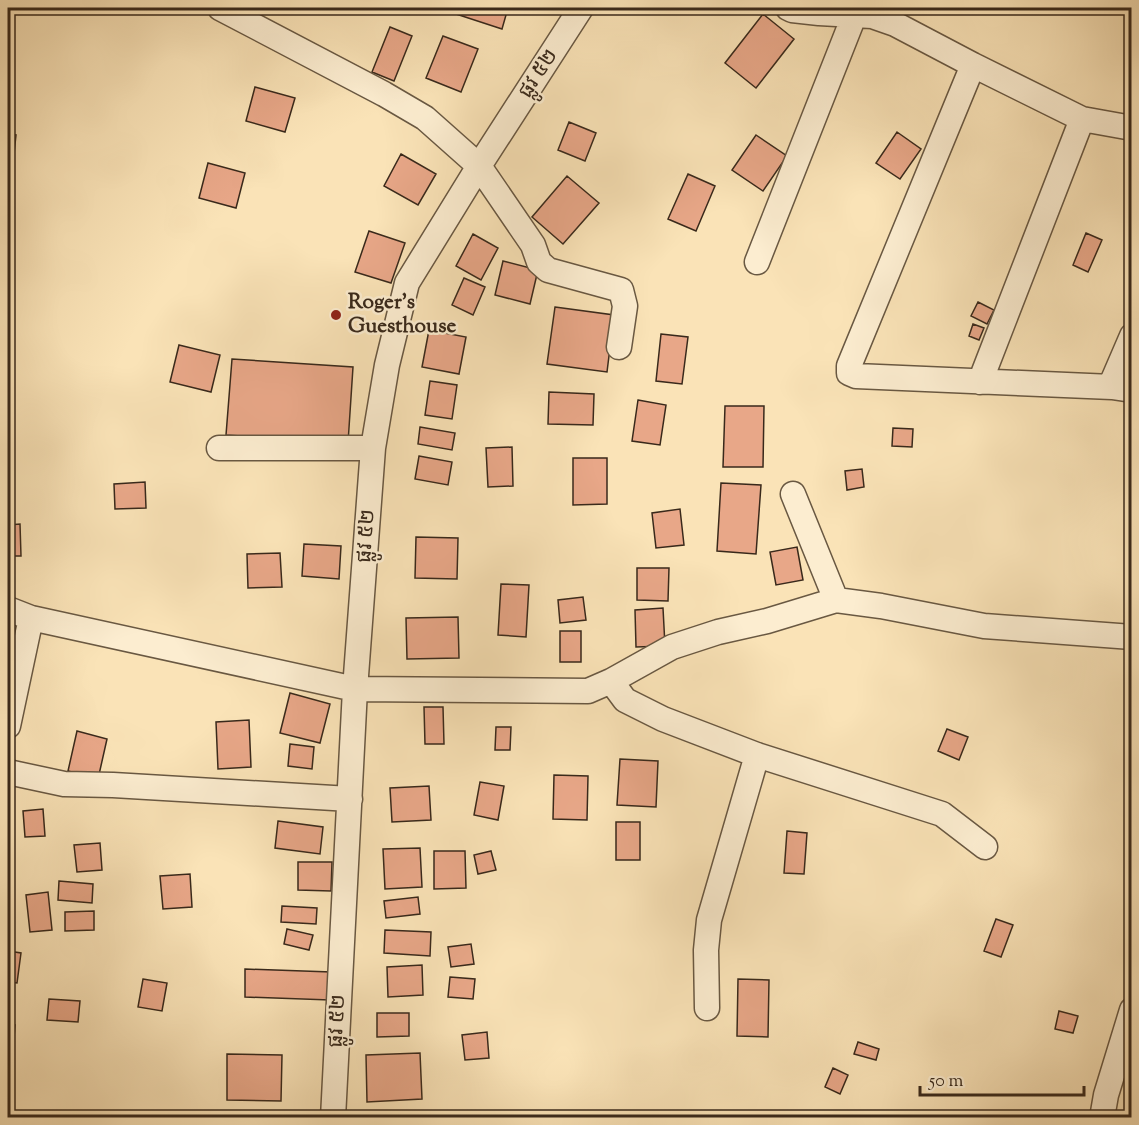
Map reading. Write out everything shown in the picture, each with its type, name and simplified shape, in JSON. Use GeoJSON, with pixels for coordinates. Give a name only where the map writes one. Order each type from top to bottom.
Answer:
{"type":"FeatureCollection","features":[{"type":"Feature","properties":{"kind":"street"},"geometry":{"type":"LineString","coordinates":[[220,8],[425,118],[479,166],[533,244],[539,262],[548,270],[621,290],[625,306],[619,347]]}},
{"type":"Feature","properties":{"kind":"street","name":"ផ្លូវ ៥២"},"geometry":{"type":"LineString","coordinates":[[333,1118],[355,688],[374,448],[387,365],[407,283],[581,8]]}},
{"type":"Feature","properties":{"kind":"street"},"geometry":{"type":"LineString","coordinates":[[788,8],[872,16],[895,24],[1082,119],[1131,128]]}},
{"type":"Feature","properties":{"kind":"street"},"geometry":{"type":"LineString","coordinates":[[757,262],[854,16]]}},
{"type":"Feature","properties":{"kind":"street"},"geometry":{"type":"LineString","coordinates":[[973,65],[849,366],[849,373],[856,376],[1121,389],[1131,336]]}},
{"type":"Feature","properties":{"kind":"street"},"geometry":{"type":"LineString","coordinates":[[980,382],[1082,119]]}},
{"type":"Feature","properties":{"kind":"street"},"geometry":{"type":"LineString","coordinates":[[219,448],[374,448]]}},
{"type":"Feature","properties":{"kind":"street"},"geometry":{"type":"LineString","coordinates":[[793,494],[836,600]]}},
{"type":"Feature","properties":{"kind":"street"},"geometry":{"type":"LineString","coordinates":[[8,609],[31,618],[355,688],[588,691],[611,681],[672,647],[836,600],[881,606],[984,626],[1131,637]]}},
{"type":"Feature","properties":{"kind":"street"},"geometry":{"type":"LineString","coordinates":[[8,726],[31,618]]}},
{"type":"Feature","properties":{"kind":"street"},"geometry":{"type":"LineString","coordinates":[[611,681],[625,700],[654,714],[758,755],[942,814],[985,847]]}},
{"type":"Feature","properties":{"kind":"street"},"geometry":{"type":"LineString","coordinates":[[707,1008],[706,950],[709,920],[758,755]]}},
{"type":"Feature","properties":{"kind":"street"},"geometry":{"type":"LineString","coordinates":[[8,772],[64,784],[113,784],[350,799]]}},
{"type":"Feature","properties":{"kind":"street"},"geometry":{"type":"LineString","coordinates":[[1102,1118],[1106,1095],[1131,1010]]}},
{"type":"Feature","properties":{"kind":"building"},"geometry":{"type":"Polygon","coordinates":[[[458,8],[508,8],[502,29],[456,14],[458,8]]]}},
{"type":"Feature","properties":{"kind":"building"},"geometry":{"type":"Polygon","coordinates":[[[763,14],[794,39],[756,88],[725,63],[763,14]]]}},
{"type":"Feature","properties":{"kind":"building"},"geometry":{"type":"Polygon","coordinates":[[[390,27],[412,36],[394,81],[372,72],[390,27]]]}},
{"type":"Feature","properties":{"kind":"building"},"geometry":{"type":"Polygon","coordinates":[[[443,36],[478,49],[461,92],[426,78],[443,36]]]}},
{"type":"Feature","properties":{"kind":"building"},"geometry":{"type":"Polygon","coordinates":[[[255,87],[295,98],[285,132],[246,121],[255,87]]]}},
{"type":"Feature","properties":{"kind":"building"},"geometry":{"type":"Polygon","coordinates":[[[569,122],[596,133],[585,161],[558,150],[569,122]]]}},
{"type":"Feature","properties":{"kind":"building"},"geometry":{"type":"Polygon","coordinates":[[[897,132],[921,149],[900,179],[876,163],[897,132]]]}},
{"type":"Feature","properties":{"kind":"building"},"geometry":{"type":"Polygon","coordinates":[[[8,134],[16,135],[13,163],[8,162],[8,134]]]}},
{"type":"Feature","properties":{"kind":"building"},"geometry":{"type":"Polygon","coordinates":[[[756,135],[787,156],[763,191],[732,170],[756,135]]]}},
{"type":"Feature","properties":{"kind":"building"},"geometry":{"type":"Polygon","coordinates":[[[401,154],[436,174],[418,205],[384,186],[401,154]]]}},
{"type":"Feature","properties":{"kind":"building"},"geometry":{"type":"Polygon","coordinates":[[[208,163],[245,173],[236,208],[199,198],[208,163]]]}},
{"type":"Feature","properties":{"kind":"building"},"geometry":{"type":"Polygon","coordinates":[[[688,174],[715,186],[696,231],[668,219],[688,174]]]}},
{"type":"Feature","properties":{"kind":"building"},"geometry":{"type":"Polygon","coordinates":[[[567,176],[599,203],[563,244],[532,217],[567,176]]]}},
{"type":"Feature","properties":{"kind":"building"},"geometry":{"type":"Polygon","coordinates":[[[369,231],[405,243],[391,283],[355,272],[369,231]]]}},
{"type":"Feature","properties":{"kind":"building"},"geometry":{"type":"Polygon","coordinates":[[[1086,233],[1102,240],[1088,272],[1073,265],[1086,233]]]}},
{"type":"Feature","properties":{"kind":"building"},"geometry":{"type":"Polygon","coordinates":[[[473,234],[498,248],[481,280],[456,266],[473,234]]]}},
{"type":"Feature","properties":{"kind":"building"},"geometry":{"type":"Polygon","coordinates":[[[503,261],[538,270],[530,304],[495,295],[503,261]]]}},
{"type":"Feature","properties":{"kind":"building"},"geometry":{"type":"Polygon","coordinates":[[[464,278],[485,287],[473,315],[452,305],[464,278]]]}},
{"type":"Feature","properties":{"kind":"building"},"geometry":{"type":"Polygon","coordinates":[[[978,302],[994,310],[987,324],[971,316],[978,302]]]}},
{"type":"Feature","properties":{"kind":"building"},"geometry":{"type":"Polygon","coordinates":[[[555,307],[614,315],[607,372],[547,364],[555,307]]]}},
{"type":"Feature","properties":{"kind":"building"},"geometry":{"type":"Polygon","coordinates":[[[973,324],[984,328],[979,340],[969,336],[973,324]]]}},
{"type":"Feature","properties":{"kind":"building"},"geometry":{"type":"Polygon","coordinates":[[[429,330],[466,337],[459,374],[422,367],[429,330]]]}},
{"type":"Feature","properties":{"kind":"building"},"geometry":{"type":"Polygon","coordinates":[[[661,334],[688,337],[682,384],[656,381],[661,334]]]}},
{"type":"Feature","properties":{"kind":"building"},"geometry":{"type":"Polygon","coordinates":[[[179,345],[220,355],[211,392],[170,382],[179,345]]]}},
{"type":"Feature","properties":{"kind":"building"},"geometry":{"type":"Polygon","coordinates":[[[232,359],[353,367],[348,443],[226,435],[232,359]]]}},
{"type":"Feature","properties":{"kind":"building"},"geometry":{"type":"Polygon","coordinates":[[[430,381],[457,385],[452,419],[425,415],[430,381]]]}},
{"type":"Feature","properties":{"kind":"building"},"geometry":{"type":"Polygon","coordinates":[[[549,392],[594,394],[593,425],[548,424],[549,392]]]}},
{"type":"Feature","properties":{"kind":"building"},"geometry":{"type":"Polygon","coordinates":[[[638,400],[666,405],[660,445],[632,441],[638,400]]]}},
{"type":"Feature","properties":{"kind":"building"},"geometry":{"type":"Polygon","coordinates":[[[725,406],[764,406],[763,467],[723,467],[725,406]]]}},
{"type":"Feature","properties":{"kind":"building"},"geometry":{"type":"Polygon","coordinates":[[[420,427],[455,433],[452,450],[418,444],[420,427]]]}},
{"type":"Feature","properties":{"kind":"building"},"geometry":{"type":"Polygon","coordinates":[[[893,428],[913,429],[912,447],[892,446],[893,428]]]}},
{"type":"Feature","properties":{"kind":"building"},"geometry":{"type":"Polygon","coordinates":[[[512,447],[513,486],[488,487],[486,448],[512,447]]]}},
{"type":"Feature","properties":{"kind":"building"},"geometry":{"type":"Polygon","coordinates":[[[419,456],[452,462],[448,485],[415,479],[419,456]]]}},
{"type":"Feature","properties":{"kind":"building"},"geometry":{"type":"Polygon","coordinates":[[[573,458],[607,458],[607,504],[573,505],[573,458]]]}},
{"type":"Feature","properties":{"kind":"building"},"geometry":{"type":"Polygon","coordinates":[[[862,469],[864,487],[847,490],[845,471],[862,469]]]}},
{"type":"Feature","properties":{"kind":"building"},"geometry":{"type":"Polygon","coordinates":[[[145,482],[146,508],[115,509],[114,484],[145,482]]]}},
{"type":"Feature","properties":{"kind":"building"},"geometry":{"type":"Polygon","coordinates":[[[721,483],[761,485],[756,554],[717,551],[721,483]]]}},
{"type":"Feature","properties":{"kind":"building"},"geometry":{"type":"Polygon","coordinates":[[[680,509],[684,545],[656,548],[652,513],[680,509]]]}},
{"type":"Feature","properties":{"kind":"building"},"geometry":{"type":"Polygon","coordinates":[[[20,524],[21,556],[8,556],[8,525],[20,524]]]}},
{"type":"Feature","properties":{"kind":"building"},"geometry":{"type":"Polygon","coordinates":[[[416,537],[458,538],[457,579],[415,578],[416,537]]]}},
{"type":"Feature","properties":{"kind":"building"},"geometry":{"type":"Polygon","coordinates":[[[304,544],[341,546],[339,579],[302,576],[304,544]]]}},
{"type":"Feature","properties":{"kind":"building"},"geometry":{"type":"Polygon","coordinates":[[[797,547],[803,580],[776,585],[770,552],[797,547]]]}},
{"type":"Feature","properties":{"kind":"building"},"geometry":{"type":"Polygon","coordinates":[[[280,553],[282,587],[248,588],[247,554],[280,553]]]}},
{"type":"Feature","properties":{"kind":"building"},"geometry":{"type":"Polygon","coordinates":[[[637,568],[669,568],[668,601],[637,600],[637,568]]]}},
{"type":"Feature","properties":{"kind":"building"},"geometry":{"type":"Polygon","coordinates":[[[501,584],[529,585],[526,637],[498,635],[501,584]]]}},
{"type":"Feature","properties":{"kind":"building"},"geometry":{"type":"Polygon","coordinates":[[[583,597],[586,620],[560,623],[558,600],[583,597]]]}},
{"type":"Feature","properties":{"kind":"building"},"geometry":{"type":"Polygon","coordinates":[[[663,608],[665,646],[636,647],[635,610],[663,608]]]}},
{"type":"Feature","properties":{"kind":"building"},"geometry":{"type":"Polygon","coordinates":[[[458,617],[459,658],[407,659],[406,618],[458,617]]]}},
{"type":"Feature","properties":{"kind":"building"},"geometry":{"type":"Polygon","coordinates":[[[560,631],[581,631],[581,662],[560,662],[560,631]]]}},
{"type":"Feature","properties":{"kind":"building"},"geometry":{"type":"Polygon","coordinates":[[[290,693],[330,704],[320,743],[280,733],[290,693]]]}},
{"type":"Feature","properties":{"kind":"building"},"geometry":{"type":"Polygon","coordinates":[[[424,707],[443,707],[444,744],[425,744],[424,707]]]}},
{"type":"Feature","properties":{"kind":"building"},"geometry":{"type":"Polygon","coordinates":[[[249,720],[251,767],[218,769],[216,722],[249,720]]]}},
{"type":"Feature","properties":{"kind":"building"},"geometry":{"type":"Polygon","coordinates":[[[496,727],[511,727],[510,750],[495,750],[496,727]]]}},
{"type":"Feature","properties":{"kind":"building"},"geometry":{"type":"Polygon","coordinates":[[[947,729],[968,737],[959,760],[938,751],[947,729]]]}},
{"type":"Feature","properties":{"kind":"building"},"geometry":{"type":"Polygon","coordinates":[[[77,731],[107,739],[98,779],[68,771],[77,731]]]}},
{"type":"Feature","properties":{"kind":"building"},"geometry":{"type":"Polygon","coordinates":[[[290,744],[314,747],[312,769],[288,766],[290,744]]]}},
{"type":"Feature","properties":{"kind":"building"},"geometry":{"type":"Polygon","coordinates":[[[620,759],[658,761],[656,807],[617,805],[620,759]]]}},
{"type":"Feature","properties":{"kind":"building"},"geometry":{"type":"Polygon","coordinates":[[[554,775],[588,776],[587,820],[553,819],[554,775]]]}},
{"type":"Feature","properties":{"kind":"building"},"geometry":{"type":"Polygon","coordinates":[[[480,782],[504,786],[498,820],[474,815],[480,782]]]}},
{"type":"Feature","properties":{"kind":"building"},"geometry":{"type":"Polygon","coordinates":[[[429,786],[431,820],[392,822],[390,788],[429,786]]]}},
{"type":"Feature","properties":{"kind":"building"},"geometry":{"type":"Polygon","coordinates":[[[43,809],[45,836],[25,837],[23,811],[43,809]]]}},
{"type":"Feature","properties":{"kind":"building"},"geometry":{"type":"Polygon","coordinates":[[[278,821],[323,827],[320,854],[275,848],[278,821]]]}},
{"type":"Feature","properties":{"kind":"building"},"geometry":{"type":"Polygon","coordinates":[[[616,822],[640,822],[640,860],[616,860],[616,822]]]}},
{"type":"Feature","properties":{"kind":"building"},"geometry":{"type":"Polygon","coordinates":[[[787,831],[807,833],[804,874],[784,873],[787,831]]]}},
{"type":"Feature","properties":{"kind":"building"},"geometry":{"type":"Polygon","coordinates":[[[100,843],[102,870],[77,872],[74,845],[100,843]]]}},
{"type":"Feature","properties":{"kind":"building"},"geometry":{"type":"Polygon","coordinates":[[[420,848],[422,887],[385,889],[383,849],[420,848]]]}},
{"type":"Feature","properties":{"kind":"building"},"geometry":{"type":"Polygon","coordinates":[[[434,851],[465,851],[466,888],[434,889],[434,851]]]}},
{"type":"Feature","properties":{"kind":"building"},"geometry":{"type":"Polygon","coordinates":[[[491,851],[496,870],[478,874],[474,855],[491,851]]]}},
{"type":"Feature","properties":{"kind":"building"},"geometry":{"type":"Polygon","coordinates":[[[298,862],[332,862],[331,891],[298,890],[298,862]]]}},
{"type":"Feature","properties":{"kind":"building"},"geometry":{"type":"Polygon","coordinates":[[[190,874],[192,907],[163,909],[160,876],[190,874]]]}},
{"type":"Feature","properties":{"kind":"building"},"geometry":{"type":"Polygon","coordinates":[[[59,881],[93,884],[92,903],[58,900],[59,881]]]}},
{"type":"Feature","properties":{"kind":"building"},"geometry":{"type":"Polygon","coordinates":[[[48,892],[52,930],[30,932],[26,895],[48,892]]]}},
{"type":"Feature","properties":{"kind":"building"},"geometry":{"type":"Polygon","coordinates":[[[418,897],[420,914],[386,918],[384,901],[418,897]]]}},
{"type":"Feature","properties":{"kind":"building"},"geometry":{"type":"Polygon","coordinates":[[[282,906],[317,908],[316,924],[281,922],[282,906]]]}},
{"type":"Feature","properties":{"kind":"building"},"geometry":{"type":"Polygon","coordinates":[[[94,911],[94,930],[65,931],[65,912],[94,911]]]}},
{"type":"Feature","properties":{"kind":"building"},"geometry":{"type":"Polygon","coordinates":[[[996,919],[1013,925],[1001,957],[984,951],[996,919]]]}},
{"type":"Feature","properties":{"kind":"building"},"geometry":{"type":"Polygon","coordinates":[[[287,929],[313,935],[309,950],[284,944],[287,929]]]}},
{"type":"Feature","properties":{"kind":"building"},"geometry":{"type":"Polygon","coordinates":[[[385,930],[431,932],[430,956],[384,953],[385,930]]]}},
{"type":"Feature","properties":{"kind":"building"},"geometry":{"type":"Polygon","coordinates":[[[471,944],[474,964],[451,967],[448,947],[471,944]]]}},
{"type":"Feature","properties":{"kind":"building"},"geometry":{"type":"Polygon","coordinates":[[[8,951],[21,953],[17,983],[8,982],[8,951]]]}},
{"type":"Feature","properties":{"kind":"building"},"geometry":{"type":"Polygon","coordinates":[[[422,965],[423,995],[388,997],[387,967],[422,965]]]}},
{"type":"Feature","properties":{"kind":"building"},"geometry":{"type":"Polygon","coordinates":[[[245,969],[331,972],[330,1000],[245,997],[245,969]]]}},
{"type":"Feature","properties":{"kind":"building"},"geometry":{"type":"Polygon","coordinates":[[[450,977],[475,979],[473,999],[448,997],[450,977]]]}},
{"type":"Feature","properties":{"kind":"building"},"geometry":{"type":"Polygon","coordinates":[[[143,979],[167,983],[162,1011],[138,1007],[143,979]]]}},
{"type":"Feature","properties":{"kind":"building"},"geometry":{"type":"Polygon","coordinates":[[[738,979],[769,980],[768,1037],[737,1036],[738,979]]]}},
{"type":"Feature","properties":{"kind":"building"},"geometry":{"type":"Polygon","coordinates":[[[49,999],[80,1001],[78,1022],[47,1020],[49,999]]]}},
{"type":"Feature","properties":{"kind":"building"},"geometry":{"type":"Polygon","coordinates":[[[1059,1011],[1078,1016],[1073,1033],[1055,1029],[1059,1011]]]}},
{"type":"Feature","properties":{"kind":"building"},"geometry":{"type":"Polygon","coordinates":[[[377,1013],[409,1013],[409,1036],[377,1037],[377,1013]]]}},
{"type":"Feature","properties":{"kind":"building"},"geometry":{"type":"Polygon","coordinates":[[[8,1024],[15,1025],[12,1063],[8,1063],[8,1024]]]}},
{"type":"Feature","properties":{"kind":"building"},"geometry":{"type":"Polygon","coordinates":[[[487,1032],[489,1058],[465,1060],[462,1035],[487,1032]]]}},
{"type":"Feature","properties":{"kind":"building"},"geometry":{"type":"Polygon","coordinates":[[[858,1042],[879,1049],[876,1060],[854,1054],[858,1042]]]}},
{"type":"Feature","properties":{"kind":"building"},"geometry":{"type":"Polygon","coordinates":[[[420,1053],[422,1099],[367,1102],[366,1055],[420,1053]]]}},
{"type":"Feature","properties":{"kind":"building"},"geometry":{"type":"Polygon","coordinates":[[[227,1054],[282,1055],[281,1101],[227,1100],[227,1054]]]}},
{"type":"Feature","properties":{"kind":"building"},"geometry":{"type":"Polygon","coordinates":[[[833,1068],[848,1075],[840,1094],[825,1087],[833,1068]]]}},
{"type":"Feature","properties":{"kind":"building"},"geometry":{"type":"Polygon","coordinates":[[[1062,1114],[1080,1118],[1061,1118],[1062,1114]]]}},
{"type":"Feature","properties":{"kind":"place","name":"Roger's Guesthouse"},"geometry":{"type":"Point","coordinates":[336,315]}}]}
